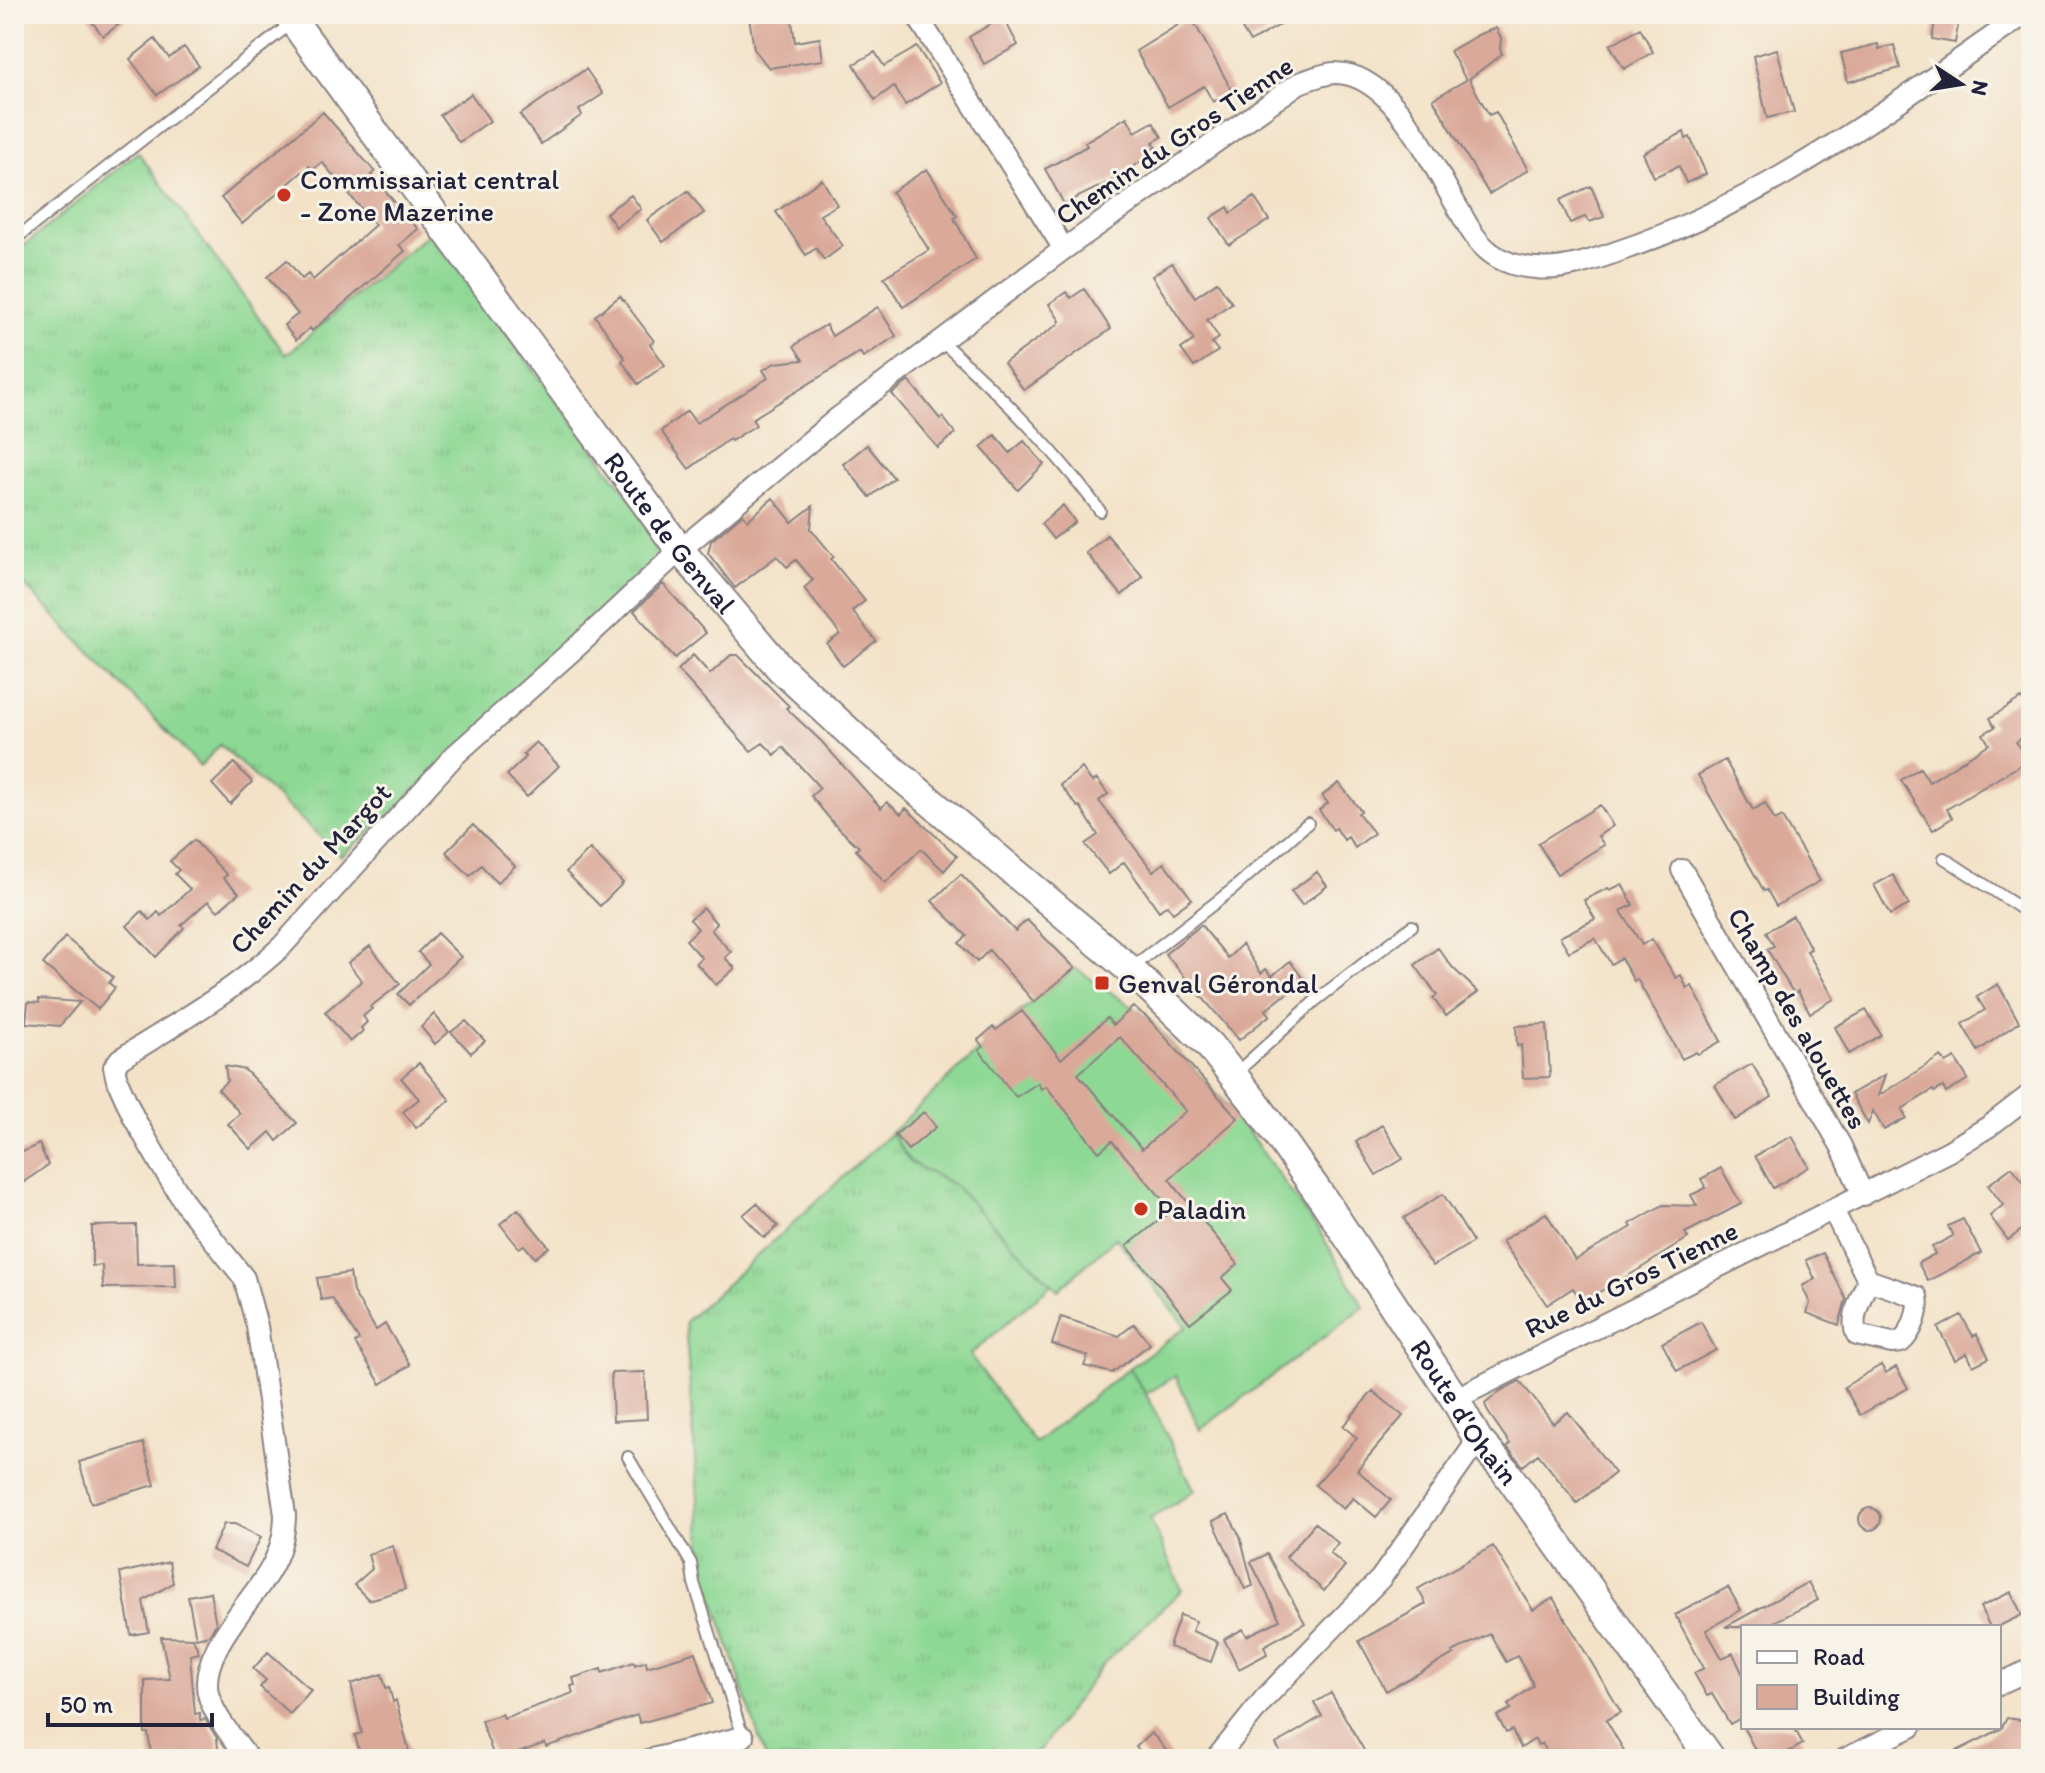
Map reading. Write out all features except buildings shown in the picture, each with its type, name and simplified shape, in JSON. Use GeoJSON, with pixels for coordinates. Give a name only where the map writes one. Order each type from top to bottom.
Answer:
{"type":"FeatureCollection","features":[{"type":"Feature","properties":{"kind":"main road","name":"Route de Genval"},"geometry":{"type":"LineString","coordinates":[[291,18],[680,550],[780,668],[819,706],[1131,972]]}},
{"type":"Feature","properties":{"kind":"main road","name":"Route d'Ohain"},"geometry":{"type":"LineString","coordinates":[[1131,972],[1209,1045],[1233,1076],[1325,1202],[1455,1399],[1478,1440],[1504,1469],[1703,1754]]}},
{"type":"Feature","properties":{"kind":"street"},"geometry":{"type":"LineString","coordinates":[[916,14],[1064,249]]}},
{"type":"Feature","properties":{"kind":"street","name":"Chemin du Gros Tienne"},"geometry":{"type":"LineString","coordinates":[[680,550],[839,417],[1064,249],[1299,83],[1335,73],[1368,81],[1387,96],[1404,118],[1475,237],[1492,254],[1515,265],[1540,269],[1565,267],[1654,239],[1752,191],[1844,139],[2025,14]]}},
{"type":"Feature","properties":{"kind":"street","name":"Chemin du Margot"},"geometry":{"type":"LineString","coordinates":[[248,1759],[222,1723],[209,1698],[207,1684],[209,1669],[220,1644],[268,1573],[285,1531],[257,1326],[244,1278],[186,1205],[161,1165],[134,1118],[114,1067],[120,1059],[237,985],[260,967],[455,755],[680,550]]}},
{"type":"Feature","properties":{"kind":"street","name":"Champ des alouettes"},"geometry":{"type":"LineString","coordinates":[[1682,870],[1841,1146],[1863,1195]]}},
{"type":"Feature","properties":{"kind":"street","name":"Rue du Gros Tienne"},"geometry":{"type":"LineString","coordinates":[[1455,1399],[1956,1147],[2031,1094]]}},
{"type":"Feature","properties":{"kind":"street"},"geometry":{"type":"LineString","coordinates":[[1833,1210],[1868,1280]]}},
{"type":"Feature","properties":{"kind":"street"},"geometry":{"type":"LineString","coordinates":[[1216,1759],[1265,1698],[1381,1578],[1478,1440]]}},
{"type":"Feature","properties":{"kind":"street"},"geometry":{"type":"LineString","coordinates":[[2001,1683],[2031,1669]]}},
{"type":"Feature","properties":{"kind":"street"},"geometry":{"type":"LineString","coordinates":[[1845,1759],[1907,1729]]}},
{"type":"Feature","properties":{"kind":"street"},"geometry":{"type":"LineString","coordinates":[[652,1759],[743,1737]]}},
{"type":"Feature","properties":{"kind":"lane"},"geometry":{"type":"LineString","coordinates":[[14,240],[291,18]]}},
{"type":"Feature","properties":{"kind":"lane"},"geometry":{"type":"LineString","coordinates":[[941,341],[1030,426],[1100,511]]}},
{"type":"Feature","properties":{"kind":"lane"},"geometry":{"type":"LineString","coordinates":[[1131,972],[1308,823]]}},
{"type":"Feature","properties":{"kind":"lane"},"geometry":{"type":"LineString","coordinates":[[1944,858],[2031,915]]}},
{"type":"Feature","properties":{"kind":"lane"},"geometry":{"type":"LineString","coordinates":[[1233,1076],[1315,1001],[1412,926]]}},
{"type":"Feature","properties":{"kind":"lane"},"geometry":{"type":"LineString","coordinates":[[628,1457],[691,1563],[694,1583],[743,1737]]}},
{"type":"Feature","properties":{"kind":"green space"},"geometry":{"type":"Polygon","coordinates":[[[138,152],[286,355],[430,232],[675,557],[445,770],[341,856],[220,745],[200,766],[14,574],[14,254],[138,152]]]}},
{"type":"Feature","properties":{"kind":"green space","name":"Paladin"},"geometry":{"type":"Polygon","coordinates":[[[1075,968],[1147,1017],[1238,1118],[1321,1234],[1364,1307],[1200,1430],[1176,1376],[1146,1394],[1129,1368],[1186,1327],[1116,1238],[1058,1290],[954,1185],[910,1162],[891,1133],[977,1052],[1004,1032],[1001,1027],[1075,968]]]}},
{"type":"Feature","properties":{"kind":"green space"},"geometry":{"type":"Polygon","coordinates":[[[891,1133],[910,1162],[954,1185],[1052,1284],[970,1355],[1035,1443],[1129,1368],[1146,1394],[1195,1491],[1150,1519],[1182,1590],[1104,1663],[1033,1759],[766,1759],[703,1566],[685,1322],[891,1133]]]}},
{"type":"Feature","properties":{"kind":"place","name":"Commissariat central - Zone Mazerine"},"geometry":{"type":"Point","coordinates":[284,195]}},
{"type":"Feature","properties":{"kind":"place","name":"Genval Gérondal"},"geometry":{"type":"Point","coordinates":[1102,983]}},
{"type":"Feature","properties":{"kind":"place","name":"Paladin"},"geometry":{"type":"Point","coordinates":[1141,1209]}}]}
